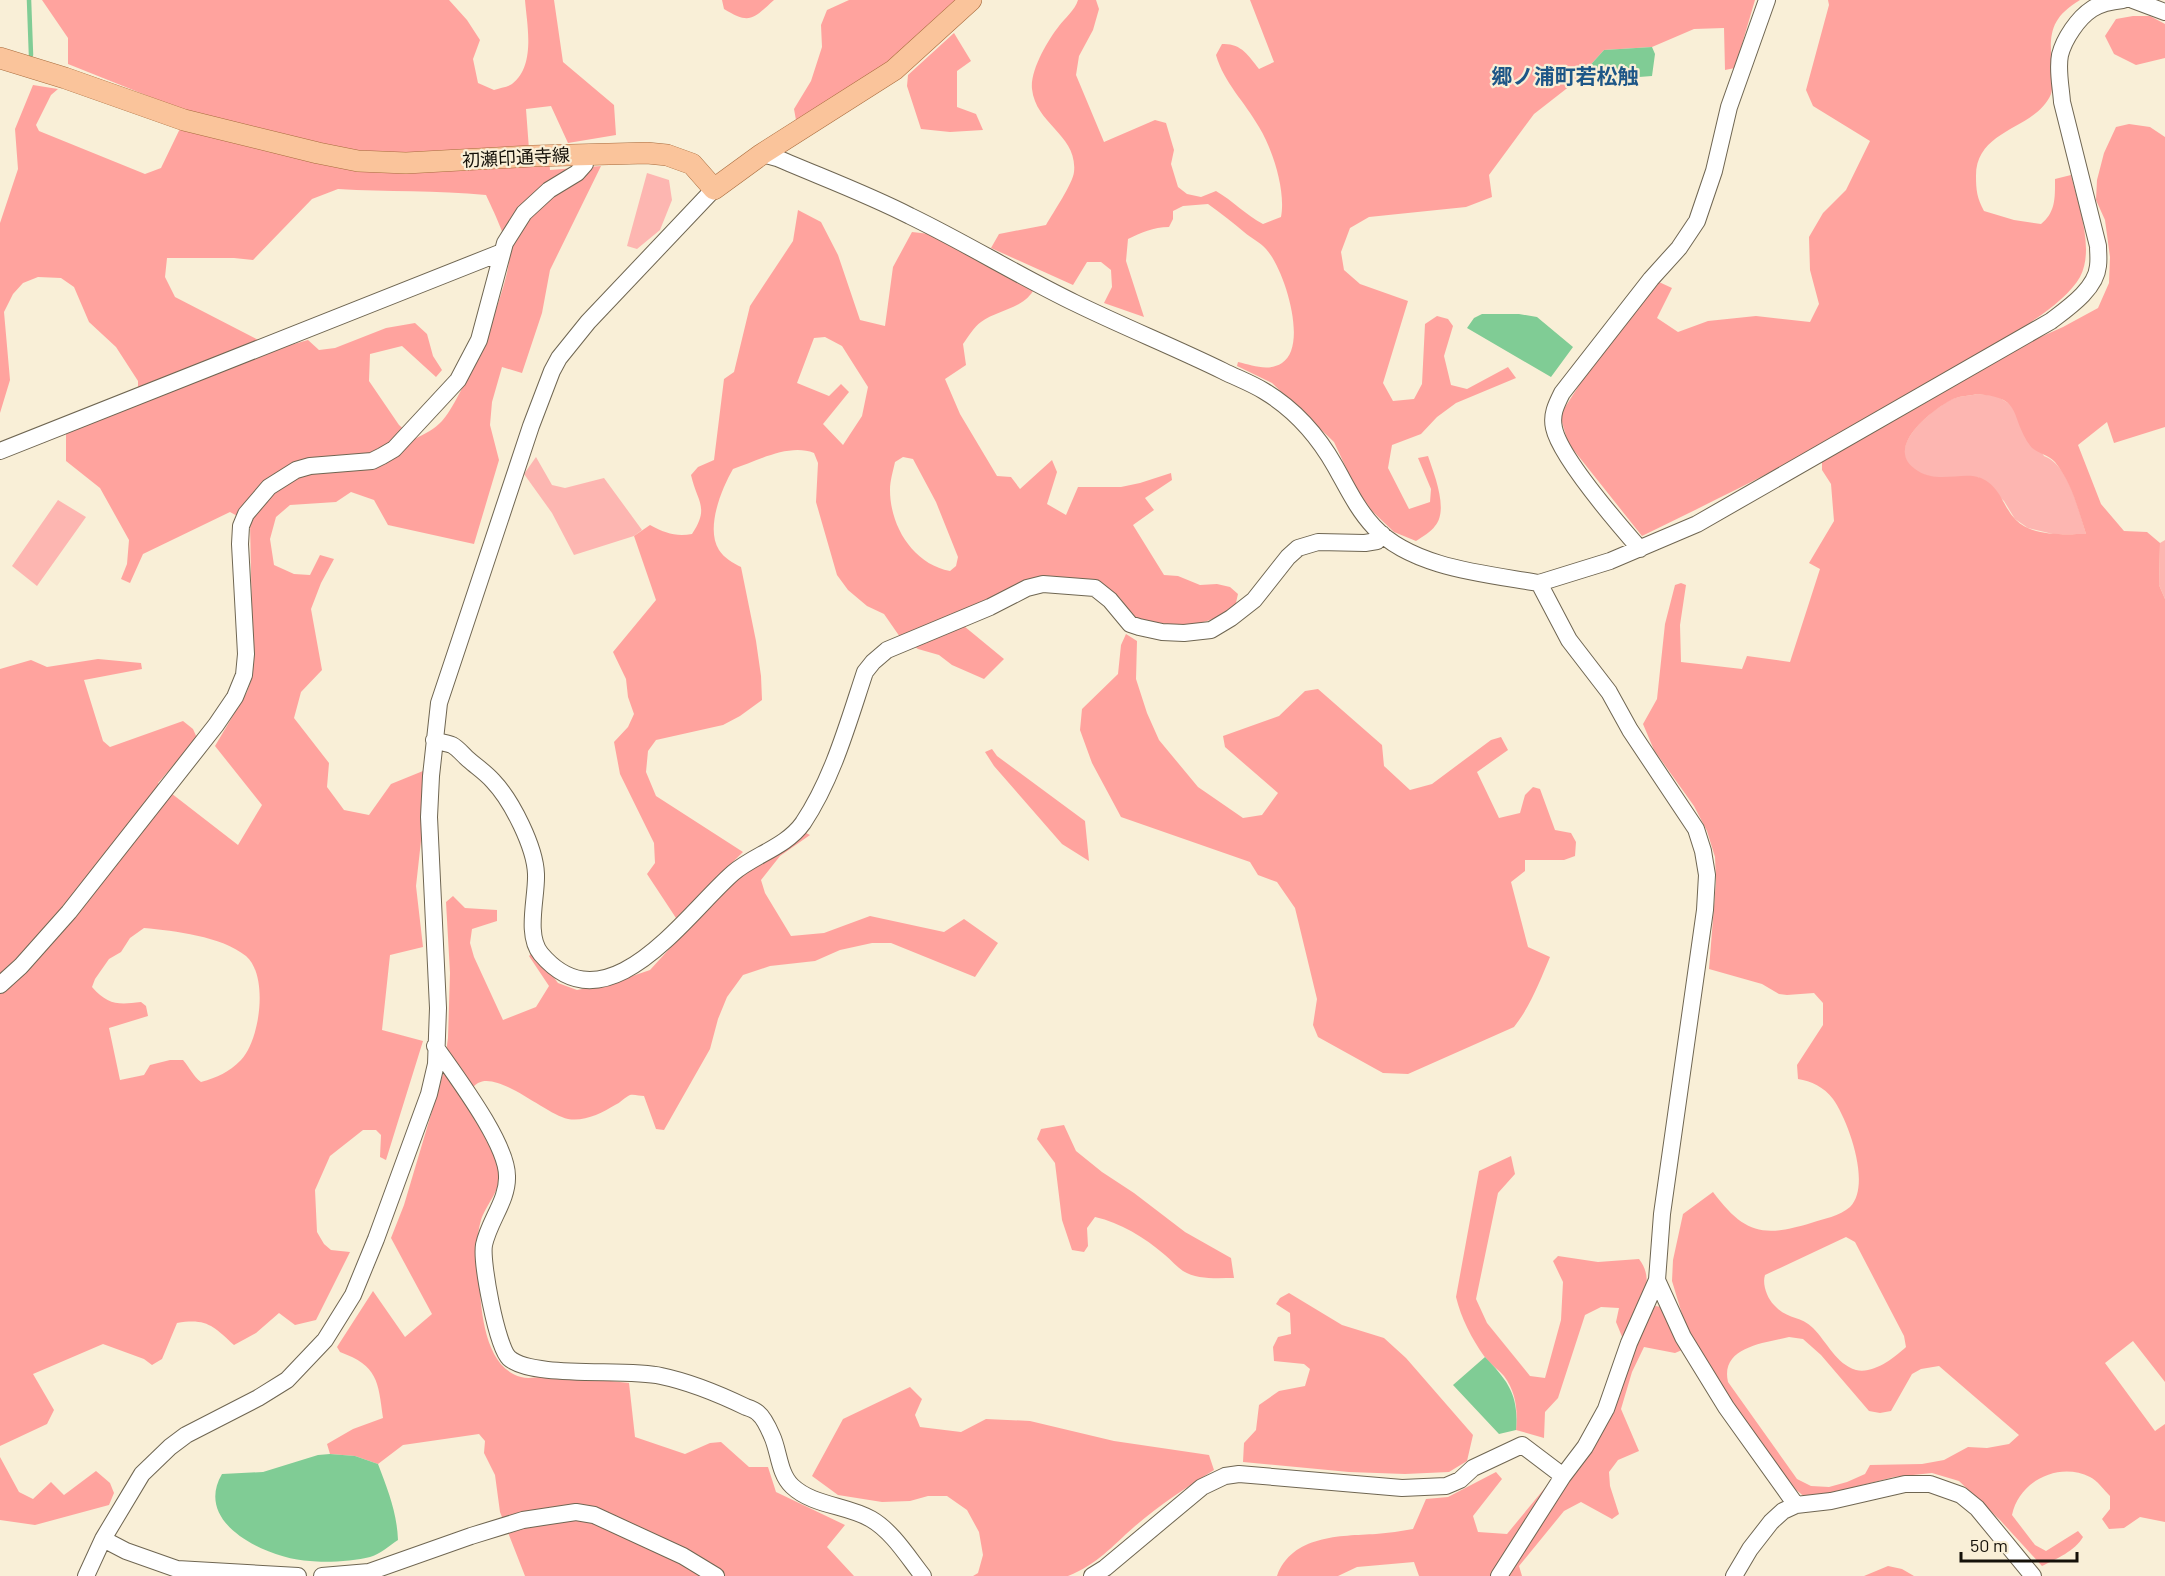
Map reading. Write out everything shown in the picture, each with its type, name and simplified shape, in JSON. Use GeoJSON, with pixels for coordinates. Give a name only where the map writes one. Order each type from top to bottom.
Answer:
{"type":"FeatureCollection","features":[{"type":"Feature","properties":{"kind":"main road"},"geometry":{"type":"LineString","coordinates":[[714,189],[762,154],[894,70],[971,0]]}},
{"type":"Feature","properties":{"kind":"main road","name":"初瀬印通寺線"},"geometry":{"type":"LineString","coordinates":[[0,58],[184,120],[358,161],[406,163],[584,155],[668,155],[692,164],[714,189]]}},
{"type":"Feature","properties":{"kind":"street"},"geometry":{"type":"LineString","coordinates":[[1640,549],[1559,444],[1554,427],[1554,409],[1562,393],[1650,279],[1679,248],[1697,221],[1714,171],[1730,107],[1767,0]]}},
{"type":"Feature","properties":{"kind":"street"},"geometry":{"type":"LineString","coordinates":[[762,154],[777,158],[909,215],[1072,302],[1135,332],[1178,349],[1265,392],[1288,408],[1311,431],[1355,502],[1382,534],[1412,553],[1432,561],[1486,575],[1539,583],[1584,570],[1697,524],[2051,321],[2081,296],[2092,283],[2098,268],[2098,246],[2062,102],[2060,55],[2066,39],[2080,20],[2092,9],[2123,0]]}},
{"type":"Feature","properties":{"kind":"street"},"geometry":{"type":"LineString","coordinates":[[2133,0],[2165,12]]}},
{"type":"Feature","properties":{"kind":"street"},"geometry":{"type":"LineString","coordinates":[[0,985],[21,966],[69,912],[216,725],[235,697],[244,675],[246,654],[240,544],[241,526],[246,514],[269,487],[296,470],[310,466],[372,461],[394,449],[458,380],[479,340],[505,243],[524,213],[549,190],[577,173],[585,164],[584,155]]}},
{"type":"Feature","properties":{"kind":"street"},"geometry":{"type":"LineString","coordinates":[[86,1576],[103,1539],[142,1474],[170,1448],[199,1427],[258,1398],[287,1380],[325,1340],[353,1295],[429,1094],[436,1064],[438,1008],[429,817],[439,704],[534,417],[552,371],[559,358],[588,322],[714,189]]}},
{"type":"Feature","properties":{"kind":"street"},"geometry":{"type":"LineString","coordinates":[[0,451],[502,252]]}},
{"type":"Feature","properties":{"kind":"street"},"geometry":{"type":"LineString","coordinates":[[434,741],[452,745],[493,781],[520,825],[535,858],[532,926],[539,952],[570,978],[584,981],[612,975],[630,968],[648,956],[738,869],[765,854],[801,825],[835,759],[865,672],[887,650],[990,607],[1027,588],[1043,584],[1095,588],[1110,600],[1130,624],[1139,627],[1162,632],[1184,633],[1211,630],[1254,600],[1288,556],[1298,548],[1318,542],[1377,541],[1382,534]]}},
{"type":"Feature","properties":{"kind":"street"},"geometry":{"type":"LineString","coordinates":[[1499,1576],[1563,1476],[1585,1447],[1606,1409],[1629,1343],[1657,1280],[1662,1214],[1705,910],[1707,875],[1696,829],[1630,729],[1609,692],[1569,640],[1539,583]]}},
{"type":"Feature","properties":{"kind":"street"},"geometry":{"type":"LineString","coordinates":[[435,1046],[484,1119],[504,1161],[506,1184],[484,1245],[484,1265],[497,1332],[508,1358],[522,1367],[546,1370],[660,1376],[723,1396],[758,1413],[772,1437],[786,1477],[792,1486],[813,1499],[872,1519],[886,1531],[923,1576]]}},
{"type":"Feature","properties":{"kind":"street"},"geometry":{"type":"LineString","coordinates":[[1657,1280],[1683,1336],[1726,1407],[1796,1505]]}},
{"type":"Feature","properties":{"kind":"street"},"geometry":{"type":"LineString","coordinates":[[1092,1576],[1105,1568],[1202,1487],[1225,1476],[1239,1473],[1402,1488],[1446,1486],[1460,1480],[1473,1468],[1522,1445],[1563,1476]]}},
{"type":"Feature","properties":{"kind":"street"},"geometry":{"type":"LineString","coordinates":[[1734,1576],[1750,1549],[1771,1522],[1783,1511],[1796,1505],[1832,1502],[1905,1484],[1930,1484],[1961,1495],[1977,1508],[2033,1576]]}},
{"type":"Feature","properties":{"kind":"street"},"geometry":{"type":"LineString","coordinates":[[322,1576],[369,1572],[513,1523],[576,1512],[594,1515],[683,1556],[716,1576]]}},
{"type":"Feature","properties":{"kind":"street"},"geometry":{"type":"LineString","coordinates":[[103,1539],[126,1551],[177,1569],[298,1576]]}},
{"type":"Feature","properties":{"kind":"shaded area"},"geometry":{"type":"Polygon","coordinates":[[[42,0],[449,0],[467,20],[480,40],[473,59],[478,83],[494,90],[512,84],[520,76],[524,67],[528,45],[525,0],[554,0],[563,62],[614,105],[616,135],[568,143],[551,106],[526,109],[530,163],[549,160],[550,170],[601,166],[550,270],[542,313],[522,373],[502,367],[492,402],[490,425],[499,460],[474,544],[388,525],[374,500],[351,492],[336,502],[290,505],[276,517],[270,539],[274,565],[294,574],[310,575],[320,555],[334,559],[311,609],[322,670],[301,692],[294,718],[329,763],[327,787],[344,810],[369,815],[391,784],[423,771],[421,841],[416,886],[423,947],[390,955],[382,1030],[423,1041],[386,1160],[380,1157],[381,1135],[376,1130],[363,1130],[330,1156],[315,1190],[317,1232],[324,1244],[331,1250],[350,1252],[316,1320],[295,1325],[279,1313],[256,1333],[234,1345],[209,1325],[196,1322],[177,1323],[162,1359],[152,1365],[144,1359],[103,1344],[33,1374],[54,1410],[47,1424],[0,1446],[0,669],[31,660],[47,667],[98,659],[141,663],[142,669],[84,680],[103,741],[110,747],[183,721],[193,729],[197,738],[158,783],[238,845],[262,805],[215,746],[247,692],[253,674],[250,523],[230,512],[143,554],[130,583],[121,579],[127,564],[129,540],[100,488],[66,461],[66,434],[138,401],[138,381],[116,347],[89,322],[74,287],[61,278],[38,277],[23,283],[13,294],[4,312],[10,380],[0,413],[0,223],[18,169],[15,129],[33,85],[58,89],[51,95],[36,125],[39,131],[145,174],[161,168],[188,112],[68,64],[68,38],[42,0]],[[338,189],[312,199],[253,260],[167,258],[165,277],[175,297],[276,349],[308,340],[319,350],[335,348],[386,328],[415,323],[427,334],[433,356],[442,370],[436,377],[402,346],[370,354],[369,381],[399,425],[415,439],[433,429],[450,410],[484,341],[508,269],[509,255],[506,241],[486,195],[338,189]],[[144,928],[130,938],[121,952],[109,959],[92,987],[108,1000],[126,1003],[141,1002],[146,1006],[148,1016],[109,1028],[120,1080],[144,1075],[150,1065],[170,1060],[183,1060],[201,1082],[222,1074],[232,1068],[248,1051],[257,1024],[260,992],[253,965],[236,949],[211,939],[144,928]]]}},
{"type":"Feature","properties":{"kind":"shaded area"},"geometry":{"type":"Polygon","coordinates":[[[722,0],[774,0],[761,12],[751,18],[746,18],[724,9],[722,0]]]}},
{"type":"Feature","properties":{"kind":"shaded area"},"geometry":{"type":"Polygon","coordinates":[[[849,0],[959,0],[899,57],[796,120],[794,109],[811,81],[822,47],[821,25],[827,10],[849,0]]]}},
{"type":"Feature","properties":{"kind":"shaded area"},"geometry":{"type":"Polygon","coordinates":[[[1078,0],[1096,0],[1099,9],[1093,30],[1079,56],[1076,75],[1104,142],[1155,120],[1166,123],[1174,150],[1171,164],[1178,187],[1187,194],[1201,197],[1216,191],[1263,224],[1281,217],[1282,195],[1277,171],[1264,136],[1224,75],[1216,55],[1222,44],[1229,44],[1243,51],[1259,69],[1274,62],[1250,0],[1755,0],[1735,68],[1725,70],[1724,28],[1694,29],[1652,47],[1604,50],[1575,82],[1534,114],[1489,175],[1492,197],[1466,207],[1369,217],[1350,228],[1341,252],[1344,270],[1360,284],[1408,301],[1383,383],[1393,401],[1414,399],[1422,384],[1425,324],[1437,316],[1448,319],[1453,326],[1444,356],[1451,385],[1467,389],[1508,367],[1516,378],[1456,403],[1437,417],[1421,434],[1392,445],[1388,468],[1409,509],[1430,502],[1431,489],[1418,458],[1428,456],[1437,482],[1441,502],[1439,519],[1431,530],[1416,541],[1394,532],[1372,511],[1355,487],[1334,442],[1272,383],[1237,366],[1238,362],[1266,367],[1282,363],[1290,354],[1293,341],[1294,324],[1291,307],[1280,272],[1266,249],[1208,204],[1183,206],[1173,211],[1173,219],[1169,227],[1152,229],[1128,239],[1126,261],[1144,317],[1104,303],[1112,287],[1111,270],[1101,262],[1087,262],[1073,285],[991,248],[999,234],[1046,225],[1073,177],[1074,159],[1070,148],[1041,112],[1035,101],[1032,81],[1045,47],[1078,0]]]}},
{"type":"Feature","properties":{"kind":"shaded area"},"geometry":{"type":"Polygon","coordinates":[[[1828,0],[2080,0],[2061,15],[2053,30],[2051,94],[2033,115],[1996,138],[1986,148],[1979,160],[1976,181],[1978,198],[1984,211],[2014,220],[2041,224],[2052,209],[2055,198],[2055,179],[2071,175],[2086,240],[2084,266],[2080,277],[2057,303],[2022,328],[1796,459],[1642,536],[1568,443],[1560,415],[1587,373],[1659,282],[1672,288],[1657,318],[1678,332],[1708,321],[1756,316],[1810,322],[1819,304],[1810,270],[1809,237],[1823,213],[1846,190],[1870,141],[1813,106],[1806,90],[1829,5],[1828,0]]]}},
{"type":"Feature","properties":{"kind":"shaded area"},"geometry":{"type":"Polygon","coordinates":[[[2150,16],[2165,24],[2165,58],[2136,65],[2114,54],[2105,36],[2116,19],[2150,16]]]}},
{"type":"Feature","properties":{"kind":"shaded area"},"geometry":{"type":"Polygon","coordinates":[[[954,33],[971,61],[957,71],[957,107],[976,114],[983,130],[950,132],[921,129],[907,86],[908,75],[954,33]]]}},
{"type":"Feature","properties":{"kind":"shaded area"},"geometry":{"type":"Polygon","coordinates":[[[1652,47],[1655,54],[1652,76],[1575,82],[1604,50],[1652,47]]]}},
{"type":"Feature","properties":{"kind":"shaded area"},"geometry":{"type":"Polygon","coordinates":[[[2129,124],[2150,127],[2165,137],[2165,427],[2114,443],[2107,422],[2078,445],[2101,504],[2124,531],[2147,532],[2160,543],[2159,585],[2165,599],[2165,1382],[2133,1341],[2105,1363],[2155,1431],[2165,1424],[2165,1522],[2140,1517],[2124,1528],[2109,1529],[2102,1519],[2110,1509],[2110,1496],[2098,1483],[2090,1477],[2066,1471],[2042,1477],[2023,1492],[2012,1515],[2035,1545],[2046,1551],[2078,1531],[2083,1537],[2070,1550],[2042,1566],[2000,1520],[1959,1481],[1932,1473],[1894,1477],[1807,1499],[1794,1488],[1715,1382],[1688,1334],[1672,1281],[1673,1260],[1683,1214],[1713,1192],[1734,1216],[1745,1224],[1767,1231],[1794,1228],[1831,1217],[1850,1207],[1856,1197],[1859,1184],[1858,1169],[1851,1137],[1833,1099],[1817,1085],[1798,1079],[1797,1065],[1823,1025],[1823,1003],[1814,993],[1779,994],[1762,984],[1709,969],[1716,881],[1715,857],[1707,831],[1694,806],[1654,750],[1643,724],[1657,699],[1665,624],[1675,585],[1681,583],[1686,585],[1680,625],[1681,662],[1742,669],[1747,656],[1790,662],[1820,569],[1809,563],[1834,521],[1831,484],[1822,470],[1822,461],[2018,347],[2098,308],[2109,283],[2110,257],[2105,220],[2096,200],[2097,180],[2104,153],[2116,127],[2129,124]],[[1977,394],[1951,400],[1921,422],[1907,442],[1905,453],[1908,462],[1918,471],[1934,477],[1974,476],[1981,478],[1998,492],[2011,515],[2031,529],[2059,534],[2086,534],[2070,487],[2055,462],[2031,447],[2008,403],[1992,396],[1977,394]],[[1846,1237],[1765,1275],[1766,1291],[1774,1305],[1784,1313],[1813,1328],[1837,1358],[1849,1367],[1863,1371],[1870,1370],[1890,1360],[1906,1347],[1904,1336],[1855,1242],[1846,1237]],[[1789,1337],[1757,1345],[1737,1354],[1731,1361],[1727,1370],[1728,1382],[1797,1479],[1811,1486],[1829,1487],[1847,1482],[1865,1474],[1870,1465],[1922,1464],[1944,1460],[1968,1447],[1987,1448],[2009,1444],[2019,1435],[1939,1366],[1921,1369],[1912,1374],[1891,1411],[1880,1413],[1869,1411],[1821,1355],[1803,1339],[1789,1337]]]}},
{"type":"Feature","properties":{"kind":"shaded area"},"geometry":{"type":"Polygon","coordinates":[[[647,173],[669,180],[672,200],[660,230],[637,249],[627,246],[647,173]]]}},
{"type":"Feature","properties":{"kind":"shaded area"},"geometry":{"type":"Polygon","coordinates":[[[798,210],[821,222],[838,255],[860,320],[885,326],[893,267],[912,232],[930,234],[1033,291],[1016,306],[987,318],[976,327],[963,344],[966,365],[945,379],[960,414],[997,476],[1011,477],[1020,489],[1052,460],[1057,472],[1047,504],[1066,515],[1078,487],[1121,487],[1171,473],[1172,480],[1145,498],[1154,510],[1133,525],[1164,575],[1178,576],[1200,585],[1217,584],[1230,587],[1238,594],[1235,607],[1222,615],[1198,623],[1174,625],[1134,619],[1120,598],[1107,589],[1046,578],[1019,583],[953,617],[1004,659],[984,679],[952,665],[939,655],[918,649],[900,637],[884,614],[867,606],[848,590],[837,575],[816,502],[818,463],[814,453],[794,450],[733,469],[720,497],[714,520],[715,541],[721,553],[741,567],[756,641],[762,700],[723,725],[656,740],[648,751],[646,772],[656,796],[743,852],[676,918],[647,874],[655,863],[654,843],[620,774],[614,742],[628,727],[634,714],[628,697],[626,679],[613,652],[656,600],[634,536],[650,525],[671,534],[681,535],[692,534],[697,525],[701,511],[691,475],[698,467],[714,460],[724,379],[734,372],[750,306],[793,241],[798,210]],[[825,337],[814,338],[797,383],[829,396],[841,384],[849,392],[823,424],[843,445],[862,416],[868,387],[842,346],[825,337]],[[903,457],[895,462],[890,487],[891,504],[899,530],[915,552],[937,567],[950,571],[956,566],[958,557],[936,502],[913,459],[903,457]]]}},
{"type":"Feature","properties":{"kind":"shaded area"},"geometry":{"type":"Polygon","coordinates":[[[1482,314],[1519,314],[1537,317],[1573,347],[1551,377],[1467,328],[1474,318],[1482,314]]]}},
{"type":"Feature","properties":{"kind":"shaded area"},"geometry":{"type":"Polygon","coordinates":[[[1977,394],[1997,396],[2011,405],[2044,456],[2053,461],[2066,479],[2072,490],[2086,534],[2053,534],[2028,528],[2015,519],[2004,501],[1978,477],[1932,477],[1918,472],[1908,463],[1904,454],[1906,443],[1931,413],[1950,400],[1977,394]]]}},
{"type":"Feature","properties":{"kind":"shaded area"},"geometry":{"type":"Polygon","coordinates":[[[536,457],[552,485],[565,488],[604,478],[642,530],[634,536],[574,555],[552,513],[524,474],[536,457]]]}},
{"type":"Feature","properties":{"kind":"shaded area"},"geometry":{"type":"Polygon","coordinates":[[[58,500],[86,517],[37,586],[12,566],[58,500]]]}},
{"type":"Feature","properties":{"kind":"shaded area"},"geometry":{"type":"Polygon","coordinates":[[[2165,540],[2165,599],[2159,585],[2160,543],[2165,540]]]}},
{"type":"Feature","properties":{"kind":"shaded area"},"geometry":{"type":"Polygon","coordinates":[[[1126,634],[1137,641],[1136,679],[1159,740],[1198,787],[1243,818],[1262,815],[1278,793],[1225,747],[1223,736],[1279,716],[1305,691],[1318,689],[1382,745],[1384,766],[1410,790],[1432,784],[1491,740],[1501,737],[1508,750],[1477,772],[1499,818],[1520,813],[1525,795],[1533,787],[1540,789],[1555,830],[1571,833],[1576,842],[1575,856],[1564,860],[1525,860],[1525,871],[1511,882],[1528,947],[1550,957],[1530,1002],[1514,1027],[1408,1074],[1383,1073],[1318,1037],[1313,1025],[1317,999],[1295,908],[1277,882],[1258,875],[1250,862],[1121,817],[1092,763],[1080,730],[1082,709],[1118,674],[1121,645],[1126,634]]]}},
{"type":"Feature","properties":{"kind":"shaded area"},"geometry":{"type":"Polygon","coordinates":[[[992,749],[997,756],[1085,821],[1089,861],[1062,844],[994,766],[985,752],[992,749]]]}},
{"type":"Feature","properties":{"kind":"shaded area"},"geometry":{"type":"Polygon","coordinates":[[[804,832],[810,835],[780,856],[761,880],[765,893],[791,936],[824,933],[870,916],[944,932],[964,919],[998,943],[975,977],[891,943],[872,943],[840,950],[815,961],[770,966],[743,975],[727,997],[710,1049],[664,1130],[656,1129],[644,1096],[630,1095],[599,1114],[574,1120],[558,1116],[498,1083],[487,1081],[478,1083],[472,1090],[473,1110],[500,1173],[497,1187],[481,1220],[477,1249],[483,1320],[492,1349],[499,1362],[509,1371],[525,1378],[557,1375],[629,1383],[635,1437],[685,1454],[710,1443],[721,1442],[749,1467],[768,1467],[776,1492],[845,1525],[827,1547],[854,1576],[525,1576],[500,1512],[495,1475],[484,1453],[485,1441],[479,1434],[403,1445],[378,1464],[355,1456],[330,1454],[327,1444],[353,1429],[383,1418],[380,1394],[374,1376],[362,1363],[340,1352],[337,1347],[373,1291],[405,1337],[432,1314],[391,1238],[404,1205],[443,1074],[448,1038],[450,973],[446,902],[453,896],[465,908],[497,910],[497,921],[472,929],[470,943],[474,957],[503,1020],[536,1007],[549,986],[529,956],[534,951],[558,983],[577,990],[612,983],[650,970],[736,879],[804,832]]]}},
{"type":"Feature","properties":{"kind":"shaded area"},"geometry":{"type":"Polygon","coordinates":[[[1064,1125],[1076,1151],[1102,1172],[1185,1232],[1231,1258],[1234,1278],[1208,1278],[1189,1274],[1140,1237],[1114,1223],[1095,1217],[1087,1228],[1088,1246],[1084,1252],[1072,1250],[1062,1220],[1055,1163],[1037,1139],[1041,1129],[1064,1125]]]}},
{"type":"Feature","properties":{"kind":"shaded area"},"geometry":{"type":"Polygon","coordinates":[[[1511,1156],[1515,1174],[1498,1193],[1476,1299],[1487,1323],[1530,1376],[1545,1378],[1561,1320],[1563,1282],[1553,1261],[1558,1256],[1598,1262],[1639,1259],[1645,1269],[1647,1279],[1639,1310],[1623,1339],[1616,1322],[1619,1308],[1601,1307],[1585,1315],[1558,1398],[1545,1412],[1544,1438],[1516,1430],[1517,1415],[1511,1388],[1504,1376],[1486,1359],[1475,1343],[1456,1297],[1479,1171],[1511,1156]]]}},
{"type":"Feature","properties":{"kind":"shaded area"},"geometry":{"type":"Polygon","coordinates":[[[1289,1293],[1342,1325],[1384,1338],[1406,1358],[1473,1435],[1467,1461],[1449,1472],[1405,1474],[1349,1472],[1243,1462],[1244,1443],[1256,1430],[1259,1405],[1279,1391],[1305,1386],[1310,1369],[1304,1364],[1274,1361],[1273,1347],[1278,1337],[1291,1334],[1290,1313],[1276,1304],[1280,1298],[1289,1293]]]}},
{"type":"Feature","properties":{"kind":"shaded area"},"geometry":{"type":"Polygon","coordinates":[[[1655,1306],[1662,1307],[1682,1350],[1675,1353],[1644,1347],[1632,1372],[1621,1409],[1639,1451],[1618,1460],[1609,1472],[1610,1486],[1619,1514],[1612,1519],[1581,1502],[1564,1511],[1519,1566],[1522,1576],[1419,1576],[1414,1562],[1357,1567],[1338,1576],[1277,1576],[1284,1563],[1294,1552],[1305,1545],[1333,1537],[1413,1529],[1426,1499],[1448,1497],[1496,1472],[1502,1479],[1473,1516],[1478,1532],[1507,1534],[1549,1483],[1560,1492],[1655,1306]]]}},
{"type":"Feature","properties":{"kind":"shaded area"},"geometry":{"type":"Polygon","coordinates":[[[1485,1357],[1506,1381],[1514,1398],[1516,1430],[1499,1434],[1453,1385],[1485,1357]]]}},
{"type":"Feature","properties":{"kind":"shaded area"},"geometry":{"type":"Polygon","coordinates":[[[910,1387],[922,1399],[915,1415],[920,1427],[961,1432],[986,1419],[1030,1421],[1114,1441],[1209,1455],[1214,1470],[1153,1511],[1096,1560],[1068,1576],[973,1576],[978,1573],[983,1555],[979,1532],[967,1510],[947,1496],[882,1502],[838,1495],[812,1476],[843,1419],[910,1387]]]}},
{"type":"Feature","properties":{"kind":"shaded area"},"geometry":{"type":"Polygon","coordinates":[[[318,1455],[355,1456],[378,1464],[394,1511],[398,1540],[377,1554],[357,1560],[324,1562],[294,1559],[275,1554],[240,1536],[226,1523],[217,1509],[216,1492],[222,1474],[263,1472],[318,1455]]]}},
{"type":"Feature","properties":{"kind":"shaded area"},"geometry":{"type":"Polygon","coordinates":[[[0,1457],[19,1492],[33,1499],[51,1482],[64,1495],[96,1471],[110,1483],[114,1493],[109,1505],[35,1525],[0,1520],[0,1457]]]}},
{"type":"Feature","properties":{"kind":"shaded area"},"geometry":{"type":"Polygon","coordinates":[[[1888,1566],[1902,1569],[1914,1576],[1864,1576],[1888,1566]]]}},
{"type":"Feature","properties":{"kind":"waterway"},"geometry":{"type":"LineString","coordinates":[[29,0],[31,55]]}},
{"type":"Feature","properties":{"kind":"district","name":"郷ノ浦町若松触"},"geometry":{"type":"Point","coordinates":[1565,77]}}]}
